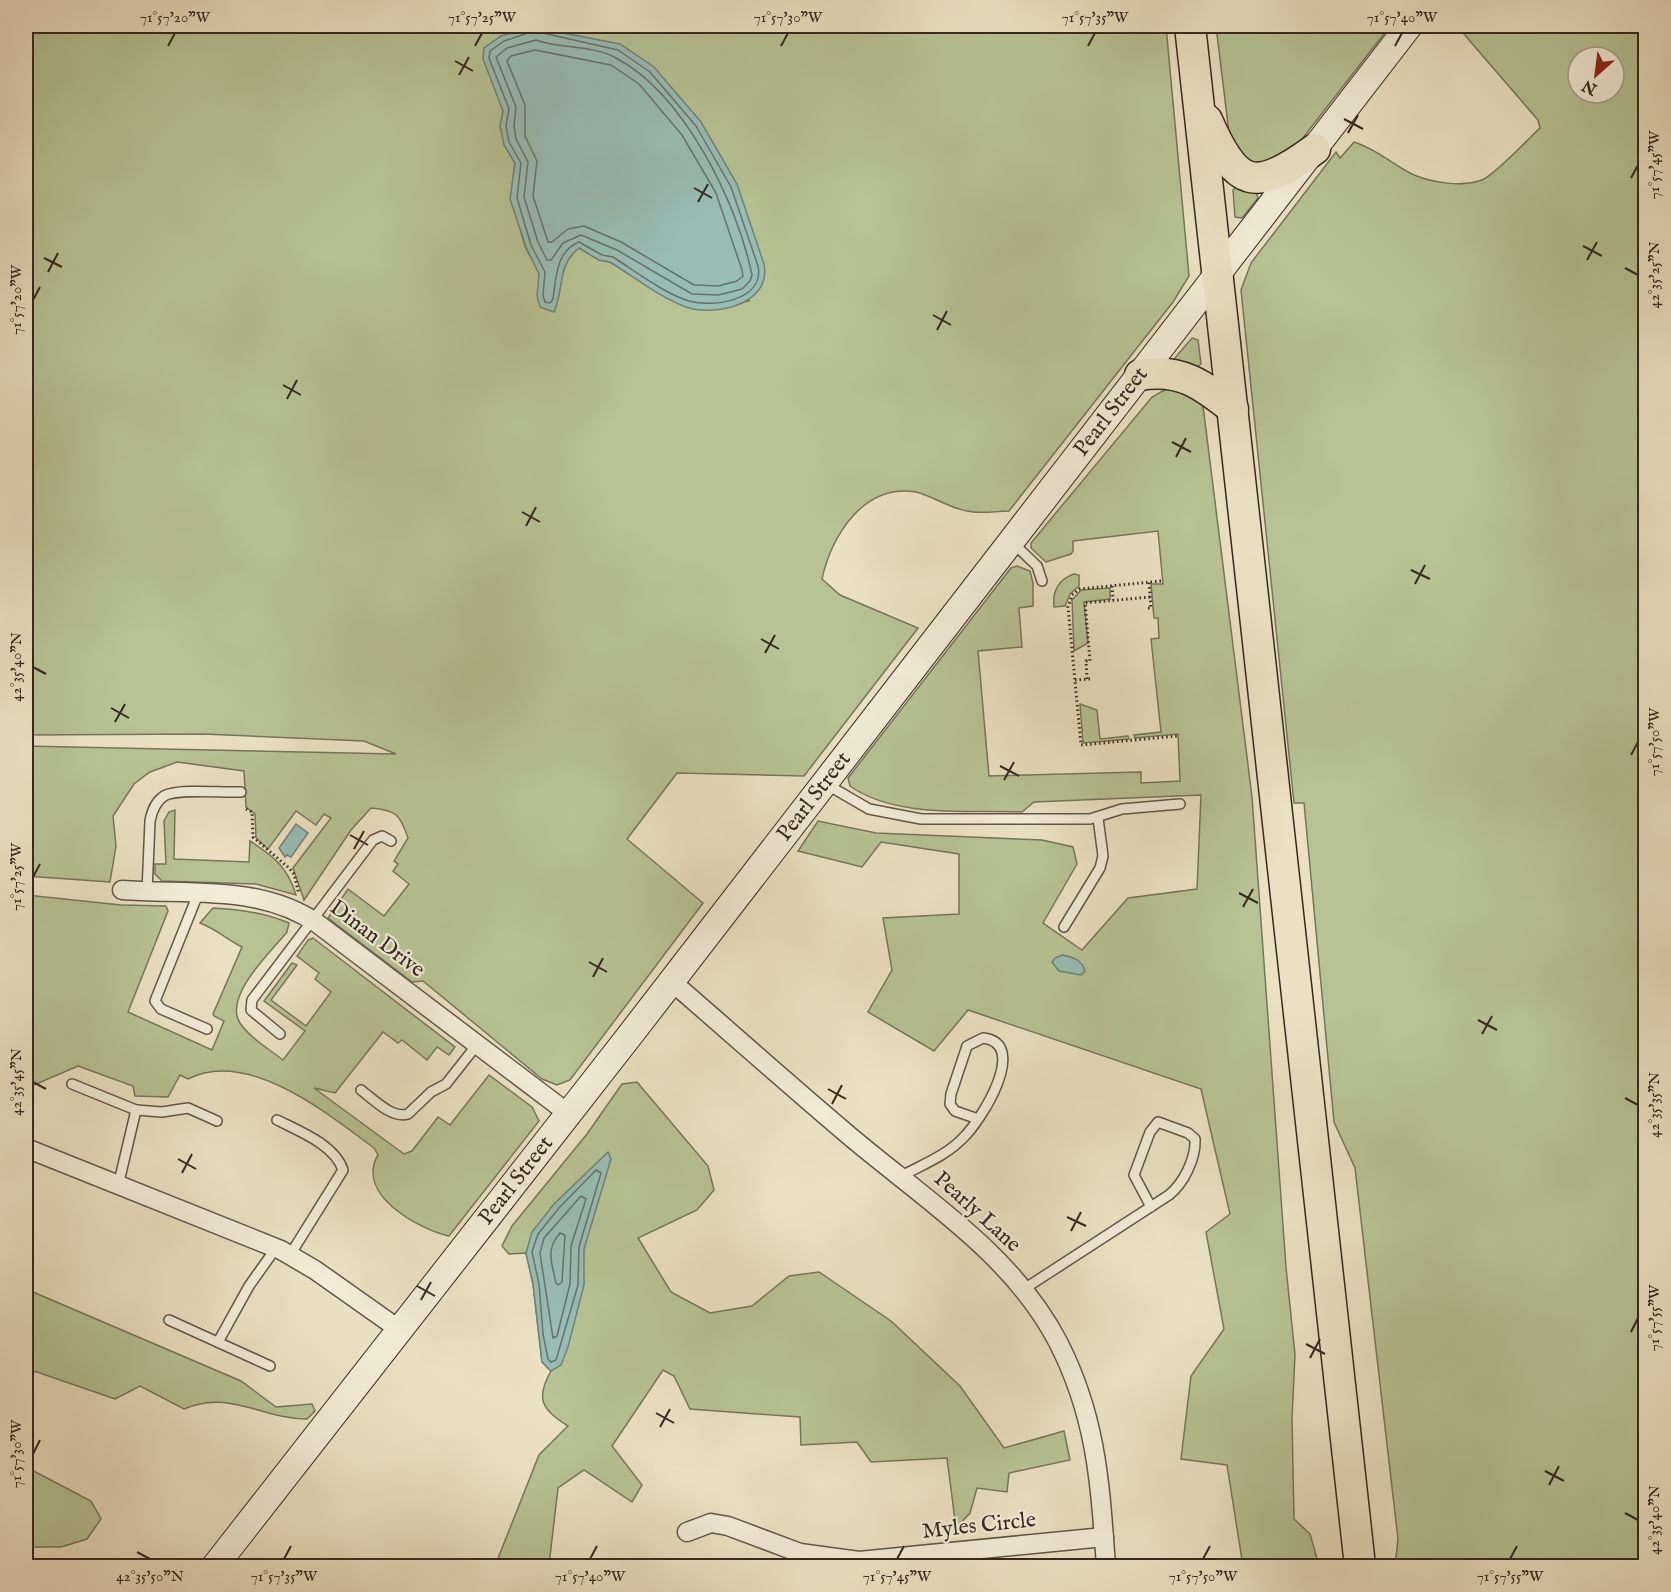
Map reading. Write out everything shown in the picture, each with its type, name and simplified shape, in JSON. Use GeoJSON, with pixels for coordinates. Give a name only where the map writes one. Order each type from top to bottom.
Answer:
{"type":"FeatureCollection","features":[{"type":"Feature","properties":{"kind":"highway"},"geometry":{"type":"LineString","coordinates":[[1190,26],[1360,1566]]}},
{"type":"Feature","properties":{"kind":"highway"},"geometry":{"type":"LineString","coordinates":[[1199,102],[1223,153],[1234,168],[1246,176],[1272,177],[1315,149]]}},
{"type":"Feature","properties":{"kind":"highway"},"geometry":{"type":"LineString","coordinates":[[1140,375],[1166,374],[1196,381],[1233,409]]}},
{"type":"Feature","properties":{"kind":"main road","name":"Pearl Street"},"geometry":{"type":"LineString","coordinates":[[215,1566],[569,1114],[1410,26]]}},
{"type":"Feature","properties":{"kind":"street","name":"Dinan Drive"},"geometry":{"type":"LineString","coordinates":[[122,890],[261,898],[307,917],[569,1114]]}},
{"type":"Feature","properties":{"kind":"street","name":"Pearly Lane"},"geometry":{"type":"LineString","coordinates":[[671,981],[991,1254],[1024,1289],[1058,1342],[1087,1412],[1099,1472],[1106,1566]]}},
{"type":"Feature","properties":{"kind":"street"},"geometry":{"type":"LineString","coordinates":[[26,1148],[283,1251],[400,1330]]}},
{"type":"Feature","properties":{"kind":"street","name":"Myles Circle"},"geometry":{"type":"LineString","coordinates":[[687,1532],[711,1523],[735,1528],[800,1553],[859,1561],[1104,1537]]}},
{"type":"Feature","properties":{"kind":"lane"},"geometry":{"type":"LineString","coordinates":[[1011,541],[1037,566],[1042,581]]}},
{"type":"Feature","properties":{"kind":"lane"},"geometry":{"type":"LineString","coordinates":[[824,783],[869,809],[921,819],[1098,818],[1122,809],[1180,804]]}},
{"type":"Feature","properties":{"kind":"lane"},"geometry":{"type":"LineString","coordinates":[[147,892],[151,812],[161,798],[174,793],[241,792]]}},
{"type":"Feature","properties":{"kind":"lane"},"geometry":{"type":"LineString","coordinates":[[1064,927],[1100,868],[1103,856],[1098,818]]}},
{"type":"Feature","properties":{"kind":"lane"},"geometry":{"type":"LineString","coordinates":[[280,1035],[255,1015],[249,1005],[307,917],[373,840],[382,836],[391,841]]}},
{"type":"Feature","properties":{"kind":"lane"},"geometry":{"type":"LineString","coordinates":[[198,894],[155,1001],[161,1009],[207,1029]]}},
{"type":"Feature","properties":{"kind":"lane"},"geometry":{"type":"LineString","coordinates":[[900,1177],[954,1147],[978,1119],[998,1080],[1004,1055],[1002,1046],[996,1041],[983,1038],[967,1046],[950,1099],[955,1111],[978,1119]]}},
{"type":"Feature","properties":{"kind":"lane"},"geometry":{"type":"LineString","coordinates":[[361,1090],[388,1110],[398,1114],[408,1114],[431,1092],[446,1084],[476,1046]]}},
{"type":"Feature","properties":{"kind":"lane"},"geometry":{"type":"LineString","coordinates":[[72,1084],[136,1110],[162,1112],[188,1108],[217,1121]]}},
{"type":"Feature","properties":{"kind":"lane"},"geometry":{"type":"LineString","coordinates":[[118,1186],[136,1110]]}},
{"type":"Feature","properties":{"kind":"lane"},"geometry":{"type":"LineString","coordinates":[[218,1342],[249,1286],[283,1251],[343,1170],[336,1157],[300,1132],[277,1120]]}},
{"type":"Feature","properties":{"kind":"lane"},"geometry":{"type":"LineString","coordinates":[[1024,1289],[1151,1207],[1169,1195],[1182,1182],[1195,1146],[1195,1139],[1188,1133],[1158,1122],[1150,1132],[1134,1176],[1151,1207]]}},
{"type":"Feature","properties":{"kind":"lane"},"geometry":{"type":"LineString","coordinates":[[169,1320],[270,1366]]}},
{"type":"Feature","properties":{"kind":"path"},"geometry":{"type":"LineString","coordinates":[[1161,581],[1079,589],[1068,603],[1081,745],[1177,736]]}},
{"type":"Feature","properties":{"kind":"path"},"geometry":{"type":"LineString","coordinates":[[1148,608],[1151,608],[1149,582]]}},
{"type":"Feature","properties":{"kind":"path"},"geometry":{"type":"LineString","coordinates":[[1112,586],[1113,601]]}},
{"type":"Feature","properties":{"kind":"path"},"geometry":{"type":"LineString","coordinates":[[1075,680],[1089,679],[1086,661],[1090,661],[1084,603],[1150,597]]}},
{"type":"Feature","properties":{"kind":"path"},"geometry":{"type":"LineString","coordinates":[[1131,735],[1132,740]]}},
{"type":"Feature","properties":{"kind":"path"},"geometry":{"type":"LineString","coordinates":[[246,809],[252,812],[253,837],[294,874],[307,917]]}},
{"type":"Feature","properties":{"kind":"green space"},"geometry":{"type":"Polygon","coordinates":[[[26,26],[1166,26],[1189,276],[1173,302],[1009,511],[967,511],[916,492],[897,491],[866,504],[842,530],[826,563],[822,579],[840,595],[918,628],[804,776],[677,773],[627,839],[703,903],[570,1080],[557,1085],[542,1079],[423,981],[412,982],[328,918],[348,889],[384,916],[409,884],[393,871],[398,864],[394,861],[408,838],[399,818],[392,812],[371,808],[351,830],[304,900],[293,868],[331,818],[324,814],[316,825],[296,811],[268,849],[256,838],[255,814],[246,807],[244,771],[177,762],[150,772],[134,784],[113,816],[116,846],[110,882],[26,876],[26,746],[396,754],[364,741],[203,734],[26,735],[26,26]],[[503,111],[503,138],[515,163],[513,184],[517,215],[525,246],[538,271],[541,307],[554,311],[564,269],[572,254],[579,248],[599,260],[610,262],[688,307],[721,308],[749,301],[503,111]]]}},
{"type":"Feature","properties":{"kind":"green space"},"geometry":{"type":"Polygon","coordinates":[[[1216,26],[1390,26],[1299,143],[1264,169],[1231,149],[1216,26]]]}},
{"type":"Feature","properties":{"kind":"green space"},"geometry":{"type":"Polygon","coordinates":[[[1457,26],[1645,26],[1645,1566],[1395,1566],[1398,1539],[1355,1168],[1334,1122],[1304,803],[1294,803],[1241,290],[1251,263],[1336,152],[1340,158],[1354,142],[1422,178],[1439,182],[1466,183],[1488,177],[1540,128],[1538,120],[1457,26]]]}},
{"type":"Feature","properties":{"kind":"green space"},"geometry":{"type":"Polygon","coordinates":[[[1238,185],[1255,190],[1258,198],[1242,218],[1235,217],[1233,190],[1238,185]]]}},
{"type":"Feature","properties":{"kind":"green space"},"geometry":{"type":"Polygon","coordinates":[[[1192,338],[1198,340],[1201,364],[1193,370],[1178,367],[1174,359],[1192,338]]]}},
{"type":"Feature","properties":{"kind":"green space"},"geometry":{"type":"Polygon","coordinates":[[[1168,388],[1199,398],[1203,406],[1252,797],[1286,1267],[1295,1355],[1292,1419],[1294,1519],[1310,1534],[1319,1566],[1243,1566],[1227,1465],[1181,1459],[1191,1376],[1224,1329],[1206,1232],[1230,1214],[1201,1089],[968,1010],[934,1051],[868,1012],[892,970],[883,918],[959,914],[959,854],[881,842],[862,867],[798,851],[818,821],[876,833],[1042,840],[1073,847],[1077,864],[1043,923],[1082,950],[1128,898],[1197,889],[1201,795],[1034,802],[1022,812],[933,810],[910,808],[868,796],[850,786],[848,778],[1011,568],[1017,566],[1030,571],[1033,583],[1033,606],[1019,608],[1022,647],[978,651],[989,776],[1141,772],[1141,783],[1180,781],[1178,734],[1135,738],[1134,735],[1161,732],[1151,639],[1159,638],[1158,618],[1154,618],[1151,584],[1163,584],[1158,531],[1073,541],[1071,554],[1046,562],[1031,548],[1031,543],[1152,397],[1168,388]]]}},
{"type":"Feature","properties":{"kind":"green space"},"geometry":{"type":"Polygon","coordinates":[[[1074,574],[1079,575],[1079,586],[1070,594],[1065,606],[1054,607],[1054,596],[1058,586],[1064,579],[1074,574]]]}},
{"type":"Feature","properties":{"kind":"green space"},"geometry":{"type":"Polygon","coordinates":[[[1110,588],[1110,599],[1084,602],[1088,643],[1074,651],[1072,600],[1081,590],[1110,588]]]}},
{"type":"Feature","properties":{"kind":"green space"},"geometry":{"type":"Polygon","coordinates":[[[1080,704],[1097,710],[1100,739],[1128,736],[1129,739],[1083,743],[1080,704]]]}},
{"type":"Feature","properties":{"kind":"green space"},"geometry":{"type":"Polygon","coordinates":[[[175,810],[174,859],[249,862],[250,841],[279,864],[289,877],[296,895],[256,884],[162,881],[155,874],[155,864],[166,864],[164,821],[169,812],[175,810]]]}},
{"type":"Feature","properties":{"kind":"green space"},"geometry":{"type":"Polygon","coordinates":[[[26,895],[121,905],[166,906],[168,911],[128,1012],[212,1050],[224,1021],[213,1014],[242,947],[200,923],[213,908],[252,912],[289,923],[287,932],[261,962],[243,988],[236,1012],[240,1023],[249,1034],[283,1060],[305,1031],[264,1001],[292,963],[297,965],[271,1000],[306,1026],[331,992],[315,979],[319,973],[297,956],[308,940],[313,938],[455,1047],[449,1055],[437,1047],[427,1060],[402,1040],[398,1043],[383,1032],[335,1093],[314,1088],[404,1154],[412,1151],[438,1117],[450,1125],[489,1075],[532,1107],[539,1121],[449,1236],[407,1218],[382,1196],[375,1183],[373,1169],[378,1155],[374,1148],[311,1103],[261,1078],[236,1072],[211,1072],[188,1079],[180,1075],[168,1097],[135,1096],[133,1086],[78,1066],[34,1085],[26,1083],[26,895]]]}},
{"type":"Feature","properties":{"kind":"green space"},"geometry":{"type":"Polygon","coordinates":[[[637,1082],[708,1166],[714,1190],[697,1210],[638,1238],[671,1292],[710,1313],[752,1306],[789,1276],[819,1272],[891,1321],[960,1386],[1004,1448],[1064,1431],[1070,1460],[1009,1473],[1007,1492],[977,1488],[970,1513],[956,1528],[947,1458],[871,1462],[857,1442],[801,1445],[800,1417],[690,1409],[674,1376],[663,1370],[612,1446],[642,1485],[632,1502],[584,1470],[558,1488],[549,1565],[552,1566],[495,1566],[539,1455],[568,1426],[552,1415],[542,1396],[551,1371],[542,1362],[533,1284],[526,1253],[509,1254],[502,1246],[512,1226],[587,1134],[622,1084],[637,1082]]]}},
{"type":"Feature","properties":{"kind":"green space"},"geometry":{"type":"Polygon","coordinates":[[[26,1289],[241,1381],[276,1407],[312,1404],[315,1411],[307,1419],[275,1415],[231,1403],[200,1404],[184,1409],[140,1386],[115,1399],[37,1372],[26,1371],[26,1289]]]}},
{"type":"Feature","properties":{"kind":"green space"},"geometry":{"type":"Polygon","coordinates":[[[26,1467],[91,1501],[101,1519],[87,1539],[61,1547],[33,1547],[26,1557],[26,1467]]]}},
{"type":"Feature","properties":{"kind":"water"},"geometry":{"type":"Polygon","coordinates":[[[532,27],[620,44],[654,67],[701,122],[737,184],[764,264],[764,278],[759,289],[751,298],[726,308],[712,310],[686,307],[656,292],[610,262],[599,260],[579,248],[572,254],[564,269],[554,312],[540,307],[537,296],[539,274],[526,247],[510,199],[515,163],[504,145],[500,126],[503,111],[483,59],[484,48],[501,36],[532,27]]]}},
{"type":"Feature","properties":{"kind":"water"},"geometry":{"type":"Polygon","coordinates":[[[296,824],[308,833],[291,857],[287,855],[285,857],[279,848],[296,824]]]}},
{"type":"Feature","properties":{"kind":"water"},"geometry":{"type":"Polygon","coordinates":[[[1062,955],[1082,964],[1085,971],[1081,975],[1059,971],[1052,962],[1062,955]]]}},
{"type":"Feature","properties":{"kind":"water"},"geometry":{"type":"Polygon","coordinates":[[[608,1152],[611,1159],[584,1249],[584,1285],[568,1347],[561,1365],[551,1371],[542,1362],[533,1284],[526,1253],[532,1232],[554,1204],[608,1152]]]}}]}
